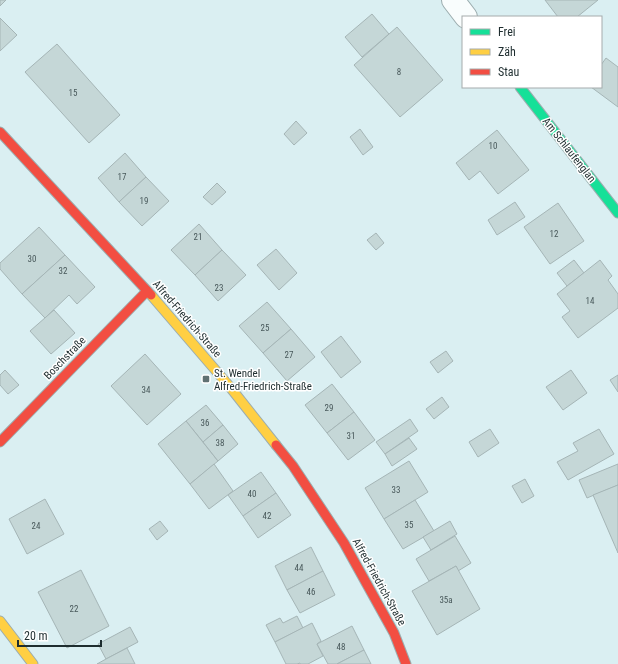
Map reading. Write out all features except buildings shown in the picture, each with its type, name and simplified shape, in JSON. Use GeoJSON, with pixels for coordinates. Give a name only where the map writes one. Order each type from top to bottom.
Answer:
{"type":"FeatureCollection","features":[{"type":"Feature","properties":{"kind":"street"},"geometry":{"type":"LineString","coordinates":[[454,0],[465,16]]}},
{"type":"Feature","properties":{"kind":"street","name":"Am Schlaufenglan"},"geometry":{"type":"LineString","coordinates":[[521,88],[618,213]]}},
{"type":"Feature","properties":{"kind":"street","name":"Alfred-Friedrich-Straße"},"geometry":{"type":"LineString","coordinates":[[0,132],[147,291],[230,387],[293,466],[344,543],[394,633],[406,664]]}},
{"type":"Feature","properties":{"kind":"street","name":"Boschstraße"},"geometry":{"type":"LineString","coordinates":[[0,442],[147,291]]}},
{"type":"Feature","properties":{"kind":"street"},"geometry":{"type":"LineString","coordinates":[[0,621],[33,664]]}},
{"type":"Feature","properties":{"kind":"traffic: fast"},"geometry":{"type":"LineString","coordinates":[[521,88],[618,213]]}},
{"type":"Feature","properties":{"kind":"traffic: slow"},"geometry":{"type":"LineString","coordinates":[[151,295],[230,387],[276,445]]}},
{"type":"Feature","properties":{"kind":"traffic: slow"},"geometry":{"type":"LineString","coordinates":[[0,621],[33,664]]}},
{"type":"Feature","properties":{"kind":"traffic: jam"},"geometry":{"type":"LineString","coordinates":[[0,132],[151,295]]}},
{"type":"Feature","properties":{"kind":"traffic: jam"},"geometry":{"type":"LineString","coordinates":[[0,442],[147,291]]}},
{"type":"Feature","properties":{"kind":"traffic: jam"},"geometry":{"type":"LineString","coordinates":[[276,445],[293,466],[344,543],[394,633],[406,664]]}},
{"type":"Feature","properties":{"kind":"place","name":"St. Wendel Alfred-Friedrich-Straße"},"geometry":{"type":"Point","coordinates":[206,379]}}]}
